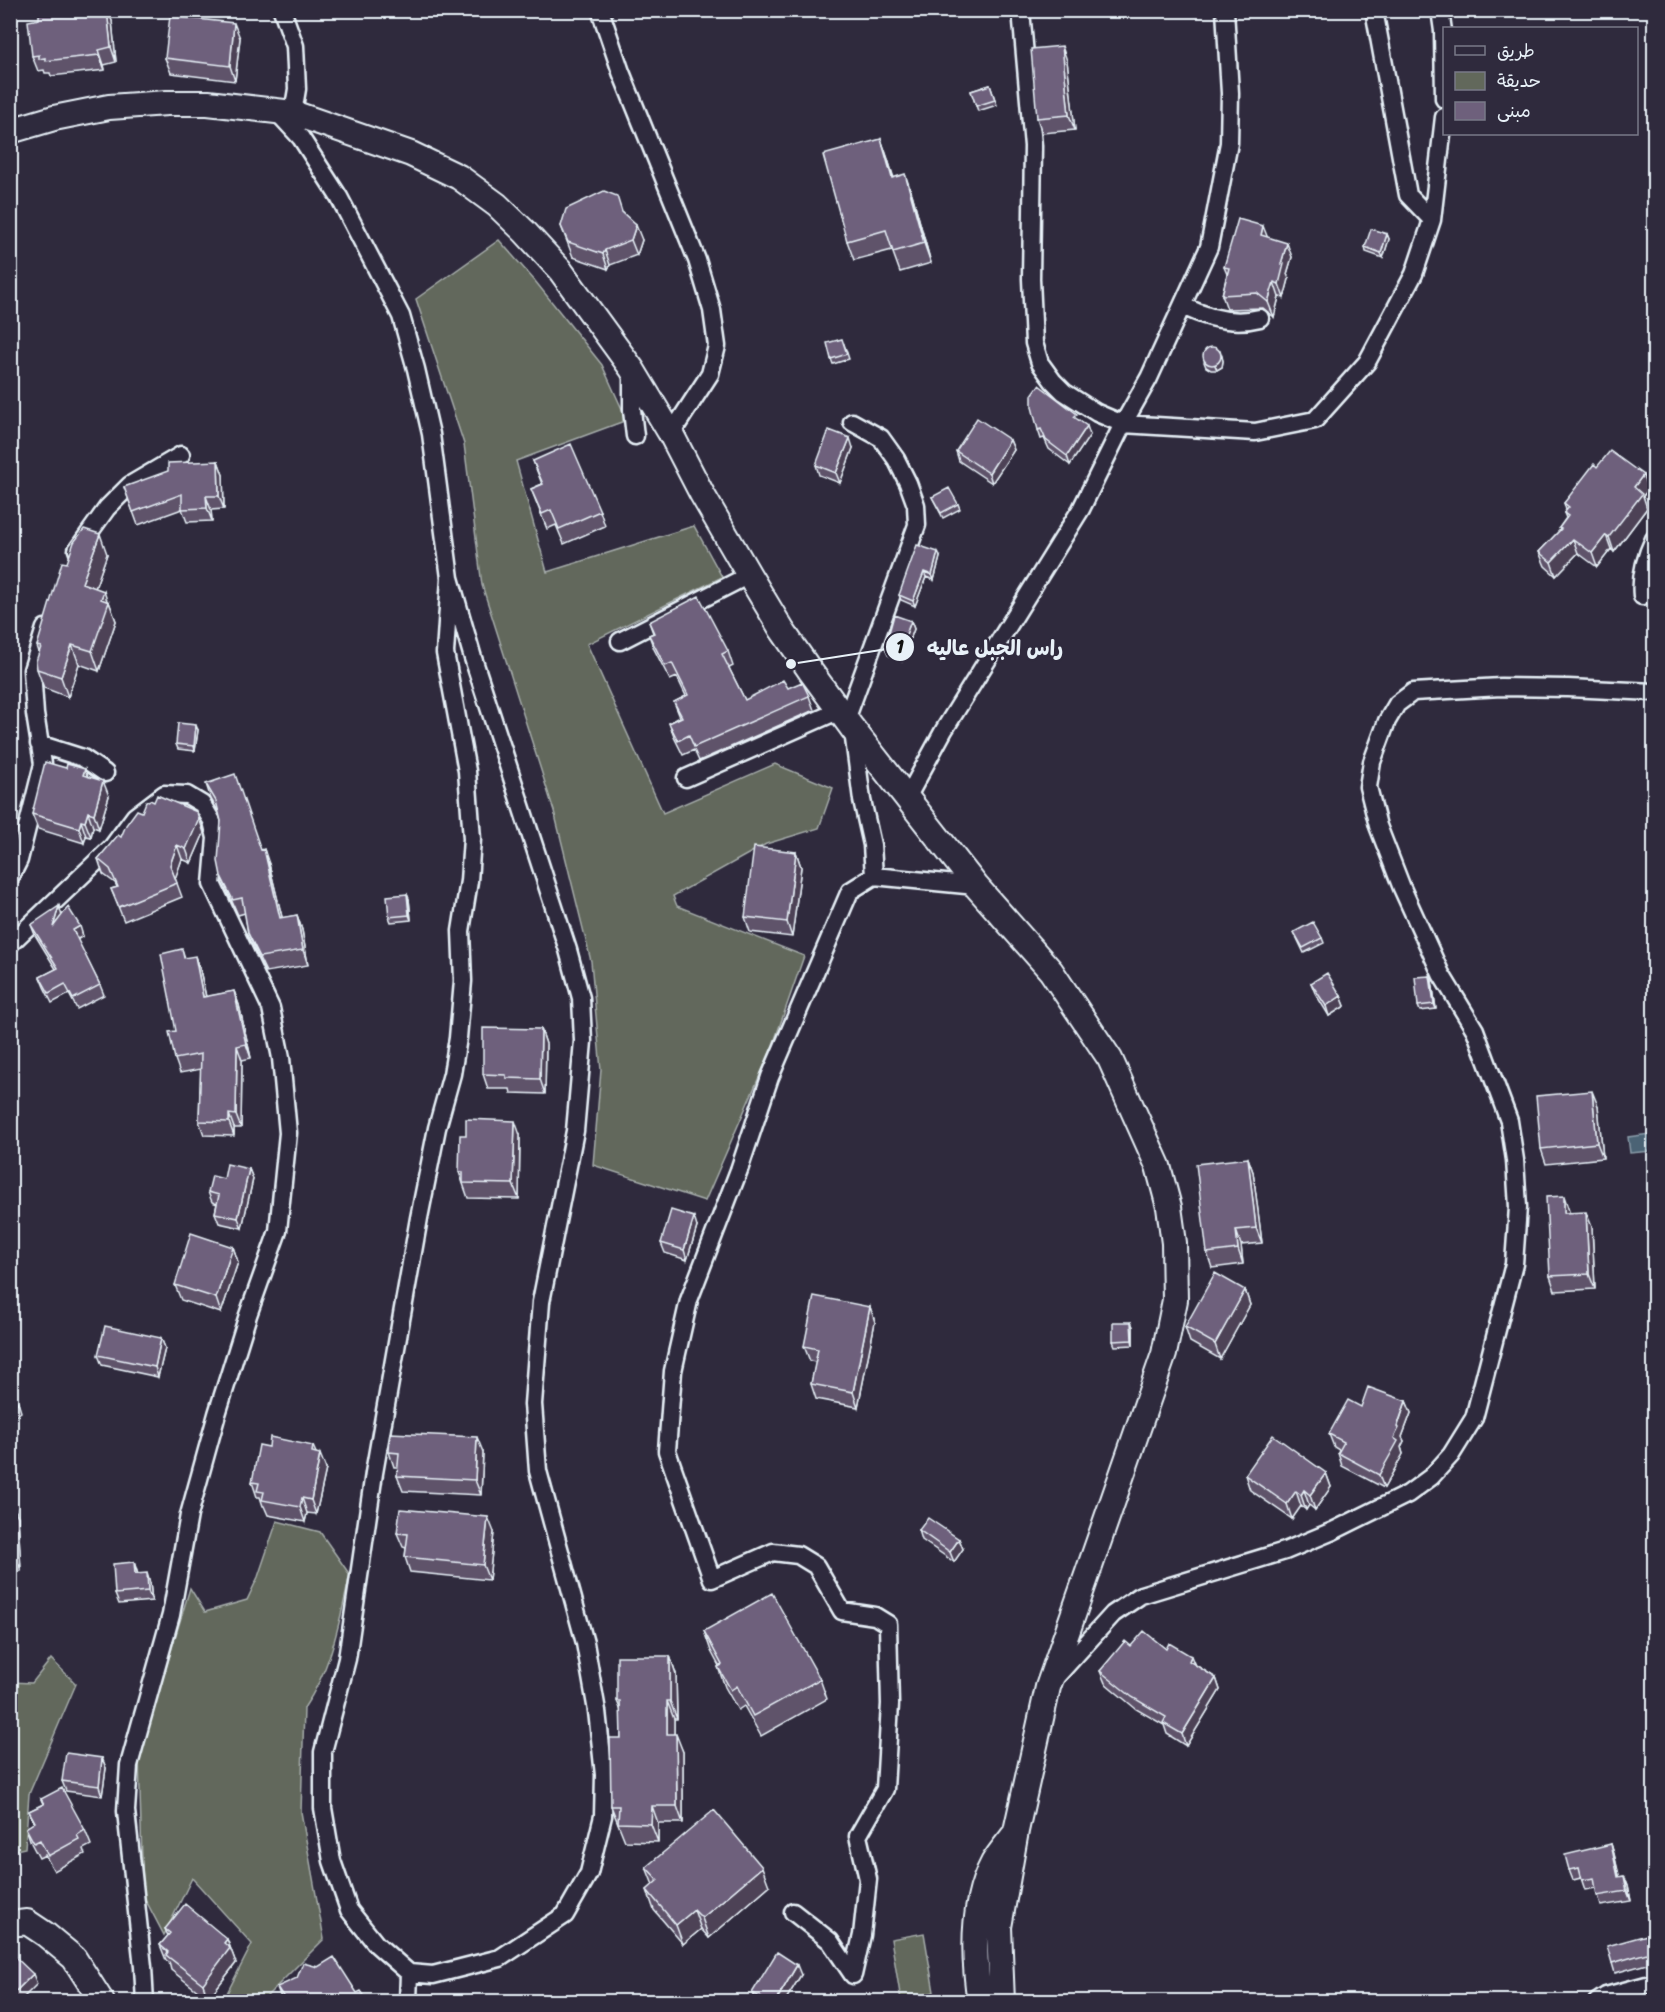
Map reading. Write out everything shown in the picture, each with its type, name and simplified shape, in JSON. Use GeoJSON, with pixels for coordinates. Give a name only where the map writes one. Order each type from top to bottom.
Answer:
{"type":"FeatureCollection","features":[{"type":"Feature","properties":{"kind":"street"},"geometry":{"type":"LineString","coordinates":[[282,10],[295,46],[297,89],[285,113]]}},
{"type":"Feature","properties":{"kind":"street"},"geometry":{"type":"LineString","coordinates":[[600,10],[621,72],[697,260],[712,310],[717,346],[710,374],[671,434]]}},
{"type":"Feature","properties":{"kind":"street"},"geometry":{"type":"LineString","coordinates":[[1021,10],[1033,146],[1031,279],[1034,343],[1040,363],[1064,392],[1097,413],[1123,424],[1254,432],[1315,420],[1366,362],[1414,274],[1432,220],[1443,126]]}},
{"type":"Feature","properties":{"kind":"street"},"geometry":{"type":"LineString","coordinates":[[907,798],[944,730],[1081,508],[1149,378],[1209,247],[1229,143],[1230,93],[1225,10]]}},
{"type":"Feature","properties":{"kind":"street"},"geometry":{"type":"LineString","coordinates":[[1374,10],[1408,195],[1432,220]]}},
{"type":"Feature","properties":{"kind":"street"},"geometry":{"type":"LineString","coordinates":[[1440,10],[1443,31]]}},
{"type":"Feature","properties":{"kind":"street"},"geometry":{"type":"LineString","coordinates":[[10,131],[54,118],[109,106],[208,103],[285,113],[411,154],[459,177],[497,205],[560,270],[632,369],[782,630],[846,719],[976,886],[1051,970],[1110,1059],[1158,1166],[1174,1243],[1175,1300],[1164,1354],[1048,1687],[1016,1832],[999,1927],[1002,2001]]}},
{"type":"Feature","properties":{"kind":"street"},"geometry":{"type":"LineString","coordinates":[[285,113],[339,196],[401,316],[431,434],[450,578],[473,658],[568,950],[581,998],[583,1041],[575,1131],[541,1302],[533,1404],[537,1471],[585,1643],[597,1711],[604,1775],[603,1816],[589,1873],[566,1915],[500,1958],[433,1976],[409,1974],[376,1944],[349,1910],[332,1861],[323,1808],[323,1752],[347,1659],[383,1420],[419,1218],[458,1038],[464,981],[461,931],[469,881],[472,839],[467,771],[445,653],[446,610],[450,578]]}},
{"type":"Feature","properties":{"kind":"street"},"geometry":{"type":"LineString","coordinates":[[1183,306],[1211,318],[1244,322],[1260,318]]}},
{"type":"Feature","properties":{"kind":"street"},"geometry":{"type":"LineString","coordinates":[[632,369],[632,410],[635,436]]}},
{"type":"Feature","properties":{"kind":"street"},"geometry":{"type":"LineString","coordinates":[[852,422],[881,438],[896,459],[916,505],[917,525],[846,719],[872,845],[873,876]]}},
{"type":"Feature","properties":{"kind":"street"},"geometry":{"type":"LineString","coordinates":[[67,564],[106,508],[130,485],[181,455]]}},
{"type":"Feature","properties":{"kind":"street"},"geometry":{"type":"LineString","coordinates":[[1642,596],[1641,588],[1647,553],[1654,539]]}},
{"type":"Feature","properties":{"kind":"street"},"geometry":{"type":"LineString","coordinates":[[620,641],[749,575]]}},
{"type":"Feature","properties":{"kind":"street"},"geometry":{"type":"LineString","coordinates":[[10,878],[19,860],[42,764],[32,670],[48,616]]}},
{"type":"Feature","properties":{"kind":"street"},"geometry":{"type":"LineString","coordinates":[[1048,1687],[1113,1614],[1142,1595],[1285,1551],[1333,1531],[1408,1494],[1431,1477],[1457,1446],[1474,1418],[1514,1264],[1518,1207],[1515,1160],[1509,1121],[1476,1030],[1441,974],[1402,888],[1378,826],[1368,787],[1372,762],[1387,721],[1397,704],[1413,692],[1512,687],[1654,692]]}},
{"type":"Feature","properties":{"kind":"street"},"geometry":{"type":"LineString","coordinates":[[686,778],[846,719]]}},
{"type":"Feature","properties":{"kind":"street"},"geometry":{"type":"LineString","coordinates":[[39,744],[83,758],[105,772]]}},
{"type":"Feature","properties":{"kind":"street"},"geometry":{"type":"LineString","coordinates":[[10,944],[112,847],[135,816],[164,794],[187,795],[202,804],[212,821],[216,838],[212,884],[271,1008],[281,1058],[288,1132],[278,1231],[248,1315],[217,1414],[189,1515],[171,1615],[129,1765],[126,1811],[143,1967],[144,2001]]}},
{"type":"Feature","properties":{"kind":"street"},"geometry":{"type":"LineString","coordinates":[[793,1912],[830,1941],[853,1975],[862,1935],[868,1879],[858,1836],[885,1789],[890,1704],[888,1624],[875,1616],[842,1611],[816,1566],[798,1555],[773,1552],[712,1579],[667,1451],[672,1382],[688,1300],[739,1170],[770,1077],[850,891],[873,876],[976,886]]}},
{"type":"Feature","properties":{"kind":"street"},"geometry":{"type":"LineString","coordinates":[[980,2001],[976,1931],[982,1891],[994,1862],[1016,1832]]}},
{"type":"Feature","properties":{"kind":"street"},"geometry":{"type":"LineString","coordinates":[[10,1924],[27,1922],[74,1958],[102,2001]]}},
{"type":"Feature","properties":{"kind":"street"},"geometry":{"type":"LineString","coordinates":[[408,2001],[409,1974]]}},
{"type":"Feature","properties":{"kind":"street"},"geometry":{"type":"LineString","coordinates":[[1597,2001],[1606,1996],[1654,1983]]}},
{"type":"Feature","properties":{"kind":"green space"},"geometry":{"type":"Polygon","coordinates":[[[499,240],[602,365],[627,420],[516,461],[547,572],[694,526],[722,577],[587,644],[663,813],[775,764],[833,788],[819,828],[766,844],[673,896],[677,906],[804,956],[773,1045],[705,1201],[593,1165],[601,1070],[591,961],[554,811],[482,585],[464,444],[416,299],[499,240]]]}},
{"type":"Feature","properties":{"kind":"green space"},"geometry":{"type":"Polygon","coordinates":[[[277,1521],[320,1532],[350,1575],[328,1661],[304,1708],[301,1812],[324,1939],[262,2001],[223,2001],[252,1944],[192,1878],[164,1935],[143,1895],[139,1757],[190,1588],[205,1612],[247,1600],[258,1577],[277,1521]]]}},
{"type":"Feature","properties":{"kind":"green space"},"geometry":{"type":"Polygon","coordinates":[[[51,1659],[76,1684],[29,1794],[25,1848],[11,1851],[10,1682],[32,1683],[51,1659]]]}},
{"type":"Feature","properties":{"kind":"green space"},"geometry":{"type":"Polygon","coordinates":[[[924,1933],[934,1992],[901,2000],[891,1939],[924,1933]]]}},
{"type":"Feature","properties":{"kind":"water"},"geometry":{"type":"Polygon","coordinates":[[[1650,1134],[1652,1151],[1630,1153],[1628,1137],[1650,1134]]]}},
{"type":"Feature","properties":{"kind":"building"},"geometry":{"type":"Polygon","coordinates":[[[68,10],[107,10],[111,47],[99,50],[99,55],[45,61],[45,58],[39,59],[39,55],[32,56],[28,21],[39,19],[39,14],[68,10]]]}},
{"type":"Feature","properties":{"kind":"building"},"geometry":{"type":"Polygon","coordinates":[[[170,16],[234,23],[230,66],[165,58],[170,16]]]}},
{"type":"Feature","properties":{"kind":"building"},"geometry":{"type":"Polygon","coordinates":[[[1062,46],[1069,115],[1037,118],[1031,49],[1062,46]]]}},
{"type":"Feature","properties":{"kind":"building"},"geometry":{"type":"Polygon","coordinates":[[[990,85],[995,100],[976,106],[971,91],[990,85]]]}},
{"type":"Feature","properties":{"kind":"building"},"geometry":{"type":"Polygon","coordinates":[[[881,139],[892,178],[905,174],[924,243],[893,252],[886,230],[847,241],[823,155],[881,139]]]}},
{"type":"Feature","properties":{"kind":"building"},"geometry":{"type":"Polygon","coordinates":[[[604,191],[617,196],[622,212],[636,225],[631,240],[605,250],[603,254],[568,242],[561,226],[566,209],[604,191]]]}},
{"type":"Feature","properties":{"kind":"building"},"geometry":{"type":"Polygon","coordinates":[[[1238,219],[1263,226],[1261,235],[1287,243],[1281,264],[1284,264],[1279,284],[1274,282],[1268,302],[1257,293],[1222,295],[1229,268],[1224,267],[1238,219]]]}},
{"type":"Feature","properties":{"kind":"building"},"geometry":{"type":"Polygon","coordinates":[[[1371,229],[1387,234],[1381,253],[1365,247],[1371,229]]]}},
{"type":"Feature","properties":{"kind":"building"},"geometry":{"type":"Polygon","coordinates":[[[842,339],[847,354],[831,359],[827,343],[842,339]]]}},
{"type":"Feature","properties":{"kind":"building"},"geometry":{"type":"Polygon","coordinates":[[[1208,347],[1216,347],[1221,352],[1219,363],[1208,365],[1203,360],[1203,352],[1208,347]]]}},
{"type":"Feature","properties":{"kind":"building"},"geometry":{"type":"Polygon","coordinates":[[[1039,385],[1077,414],[1074,417],[1087,426],[1067,456],[1046,440],[1041,429],[1038,430],[1032,407],[1032,395],[1039,385]]]}},
{"type":"Feature","properties":{"kind":"building"},"geometry":{"type":"Polygon","coordinates":[[[977,418],[1010,440],[989,473],[956,451],[977,418]]]}},
{"type":"Feature","properties":{"kind":"building"},"geometry":{"type":"Polygon","coordinates":[[[829,430],[850,438],[836,473],[816,465],[829,430]]]}},
{"type":"Feature","properties":{"kind":"building"},"geometry":{"type":"Polygon","coordinates":[[[571,444],[600,511],[559,529],[551,510],[542,514],[531,489],[543,484],[533,461],[571,444]]]}},
{"type":"Feature","properties":{"kind":"building"},"geometry":{"type":"Polygon","coordinates":[[[1610,451],[1643,475],[1634,487],[1642,494],[1609,537],[1606,535],[1592,553],[1573,539],[1551,562],[1539,552],[1561,529],[1559,528],[1568,516],[1564,513],[1569,507],[1564,503],[1594,464],[1597,467],[1610,451]]]}},
{"type":"Feature","properties":{"kind":"building"},"geometry":{"type":"Polygon","coordinates":[[[218,461],[219,496],[206,496],[207,508],[182,509],[182,494],[133,512],[124,487],[168,471],[168,463],[218,461]]]}},
{"type":"Feature","properties":{"kind":"building"},"geometry":{"type":"Polygon","coordinates":[[[949,488],[958,504],[941,513],[932,497],[949,488]]]}},
{"type":"Feature","properties":{"kind":"building"},"geometry":{"type":"Polygon","coordinates":[[[84,529],[100,534],[82,583],[104,591],[101,599],[109,602],[92,651],[72,645],[61,677],[37,669],[36,661],[41,647],[37,646],[62,562],[67,563],[74,542],[84,529]]]}},
{"type":"Feature","properties":{"kind":"building"},"geometry":{"type":"Polygon","coordinates":[[[917,545],[938,552],[932,575],[924,572],[913,601],[899,595],[917,545]]]}},
{"type":"Feature","properties":{"kind":"building"},"geometry":{"type":"Polygon","coordinates":[[[699,596],[728,651],[722,654],[745,700],[783,680],[788,688],[802,682],[809,696],[694,747],[689,735],[678,741],[669,723],[682,717],[674,702],[688,695],[672,663],[665,666],[649,635],[654,633],[649,622],[699,596]]]}},
{"type":"Feature","properties":{"kind":"building"},"geometry":{"type":"Polygon","coordinates":[[[894,615],[911,621],[899,653],[885,647],[894,615]]]}},
{"type":"Feature","properties":{"kind":"building"},"geometry":{"type":"Polygon","coordinates":[[[178,723],[196,725],[194,746],[176,744],[178,723]]]}},
{"type":"Feature","properties":{"kind":"building"},"geometry":{"type":"Polygon","coordinates":[[[45,762],[66,768],[67,764],[85,769],[83,775],[103,781],[94,814],[88,812],[85,822],[81,821],[79,828],[32,814],[45,762]]]}},
{"type":"Feature","properties":{"kind":"building"},"geometry":{"type":"Polygon","coordinates":[[[235,774],[261,850],[264,849],[280,918],[297,915],[303,950],[260,957],[248,933],[242,898],[233,900],[221,876],[218,861],[221,821],[216,801],[206,784],[235,774]]]}},
{"type":"Feature","properties":{"kind":"building"},"geometry":{"type":"Polygon","coordinates":[[[157,795],[197,812],[199,819],[186,849],[177,845],[170,865],[177,883],[119,907],[111,889],[118,887],[110,869],[98,859],[118,835],[121,837],[126,825],[137,810],[142,812],[146,802],[150,800],[154,802],[157,795]]]}},
{"type":"Feature","properties":{"kind":"building"},"geometry":{"type":"Polygon","coordinates":[[[754,847],[796,852],[787,922],[745,917],[754,847]]]}},
{"type":"Feature","properties":{"kind":"building"},"geometry":{"type":"Polygon","coordinates":[[[407,894],[409,915],[389,917],[387,896],[407,894]]]}},
{"type":"Feature","properties":{"kind":"building"},"geometry":{"type":"Polygon","coordinates":[[[59,906],[53,927],[68,907],[80,926],[73,930],[100,985],[73,999],[65,984],[49,993],[40,977],[58,968],[31,925],[59,906]]]}},
{"type":"Feature","properties":{"kind":"building"},"geometry":{"type":"Polygon","coordinates":[[[1313,922],[1322,938],[1303,948],[1294,932],[1313,922]]]}},
{"type":"Feature","properties":{"kind":"building"},"geometry":{"type":"Polygon","coordinates":[[[182,949],[184,958],[195,956],[203,997],[234,991],[246,1044],[237,1046],[236,1115],[229,1114],[229,1122],[199,1121],[201,1054],[175,1059],[169,1032],[176,1031],[161,954],[182,949]]]}},
{"type":"Feature","properties":{"kind":"building"},"geometry":{"type":"Polygon","coordinates":[[[1654,957],[1654,969],[1650,959],[1654,957]]]}},
{"type":"Feature","properties":{"kind":"building"},"geometry":{"type":"Polygon","coordinates":[[[1327,973],[1341,996],[1326,1006],[1311,983],[1327,973]]]}},
{"type":"Feature","properties":{"kind":"building"},"geometry":{"type":"Polygon","coordinates":[[[1430,976],[1434,1004],[1418,1006],[1415,977],[1430,976]]]}},
{"type":"Feature","properties":{"kind":"building"},"geometry":{"type":"Polygon","coordinates":[[[483,1028],[541,1029],[540,1079],[506,1078],[506,1075],[483,1074],[483,1028]]]}},
{"type":"Feature","properties":{"kind":"building"},"geometry":{"type":"Polygon","coordinates":[[[1592,1091],[1597,1143],[1541,1149],[1536,1096],[1592,1091]]]}},
{"type":"Feature","properties":{"kind":"building"},"geometry":{"type":"Polygon","coordinates":[[[466,1119],[515,1121],[513,1184],[463,1183],[463,1172],[459,1172],[460,1135],[466,1135],[466,1119]]]}},
{"type":"Feature","properties":{"kind":"building"},"geometry":{"type":"Polygon","coordinates":[[[1248,1158],[1256,1228],[1236,1230],[1238,1249],[1207,1253],[1196,1164],[1248,1158]]]}},
{"type":"Feature","properties":{"kind":"building"},"geometry":{"type":"Polygon","coordinates":[[[227,1164],[249,1169],[238,1218],[215,1213],[219,1195],[208,1192],[212,1176],[224,1179],[227,1164]]]}},
{"type":"Feature","properties":{"kind":"building"},"geometry":{"type":"Polygon","coordinates":[[[1564,1196],[1564,1213],[1586,1212],[1589,1274],[1550,1276],[1546,1197],[1564,1196]]]}},
{"type":"Feature","properties":{"kind":"building"},"geometry":{"type":"Polygon","coordinates":[[[671,1210],[694,1217],[684,1250],[661,1243],[671,1210]]]}},
{"type":"Feature","properties":{"kind":"building"},"geometry":{"type":"Polygon","coordinates":[[[191,1233],[233,1247],[216,1298],[175,1285],[191,1233]]]}},
{"type":"Feature","properties":{"kind":"building"},"geometry":{"type":"Polygon","coordinates":[[[1215,1273],[1245,1290],[1215,1344],[1185,1327],[1215,1273]]]}},
{"type":"Feature","properties":{"kind":"building"},"geometry":{"type":"Polygon","coordinates":[[[814,1296],[870,1307],[853,1392],[811,1384],[818,1349],[804,1346],[814,1296]]]}},
{"type":"Feature","properties":{"kind":"building"},"geometry":{"type":"Polygon","coordinates":[[[1113,1322],[1131,1322],[1132,1340],[1113,1341],[1113,1322]]]}},
{"type":"Feature","properties":{"kind":"building"},"geometry":{"type":"Polygon","coordinates":[[[105,1326],[161,1338],[155,1367],[98,1355],[105,1326]]]}},
{"type":"Feature","properties":{"kind":"building"},"geometry":{"type":"Polygon","coordinates":[[[1368,1387],[1406,1401],[1394,1438],[1398,1441],[1379,1475],[1338,1453],[1344,1442],[1329,1434],[1348,1400],[1361,1407],[1368,1387]]]}},
{"type":"Feature","properties":{"kind":"building"},"geometry":{"type":"Polygon","coordinates":[[[10,1391],[18,1402],[10,1407],[10,1391]]]}},
{"type":"Feature","properties":{"kind":"building"},"geometry":{"type":"Polygon","coordinates":[[[390,1433],[477,1437],[475,1480],[397,1476],[399,1453],[389,1452],[390,1433]]]}},
{"type":"Feature","properties":{"kind":"building"},"geometry":{"type":"Polygon","coordinates":[[[1273,1435],[1326,1473],[1310,1495],[1304,1490],[1301,1495],[1296,1491],[1287,1504],[1245,1475],[1273,1435]]]}},
{"type":"Feature","properties":{"kind":"building"},"geometry":{"type":"Polygon","coordinates":[[[270,1437],[313,1446],[312,1452],[320,1454],[311,1500],[302,1498],[300,1507],[262,1500],[264,1492],[257,1491],[259,1483],[252,1482],[259,1445],[269,1447],[270,1437]]]}},
{"type":"Feature","properties":{"kind":"building"},"geometry":{"type":"Polygon","coordinates":[[[10,1502],[12,1502],[16,1556],[10,1557],[10,1502]]]}},
{"type":"Feature","properties":{"kind":"building"},"geometry":{"type":"Polygon","coordinates":[[[400,1509],[488,1517],[483,1565],[405,1557],[408,1534],[397,1533],[400,1509]]]}},
{"type":"Feature","properties":{"kind":"building"},"geometry":{"type":"Polygon","coordinates":[[[928,1518],[959,1539],[950,1552],[919,1530],[928,1518]]]}},
{"type":"Feature","properties":{"kind":"building"},"geometry":{"type":"Polygon","coordinates":[[[134,1562],[135,1574],[147,1573],[148,1591],[115,1594],[113,1564],[134,1562]]]}},
{"type":"Feature","properties":{"kind":"building"},"geometry":{"type":"Polygon","coordinates":[[[772,1593],[820,1679],[753,1716],[737,1686],[731,1690],[718,1667],[722,1665],[704,1631],[772,1593]]]}},
{"type":"Feature","properties":{"kind":"building"},"geometry":{"type":"Polygon","coordinates":[[[1144,1631],[1166,1649],[1169,1643],[1191,1656],[1189,1661],[1216,1678],[1182,1734],[1163,1723],[1166,1717],[1132,1697],[1100,1671],[1125,1641],[1131,1646],[1144,1631]]]}},
{"type":"Feature","properties":{"kind":"building"},"geometry":{"type":"Polygon","coordinates":[[[617,1656],[670,1656],[667,1734],[676,1734],[677,1806],[652,1806],[651,1824],[618,1823],[619,1806],[611,1806],[610,1738],[621,1738],[620,1701],[617,1701],[617,1656]]]}},
{"type":"Feature","properties":{"kind":"building"},"geometry":{"type":"Polygon","coordinates":[[[66,1753],[102,1758],[99,1786],[62,1781],[66,1753]]]}},
{"type":"Feature","properties":{"kind":"building"},"geometry":{"type":"Polygon","coordinates":[[[62,1788],[85,1830],[77,1835],[79,1839],[48,1856],[40,1840],[34,1843],[26,1828],[35,1822],[29,1811],[44,1804],[41,1799],[62,1788]]]}},
{"type":"Feature","properties":{"kind":"building"},"geometry":{"type":"Polygon","coordinates":[[[714,1810],[762,1867],[702,1918],[694,1910],[676,1925],[647,1890],[658,1880],[646,1867],[714,1810]]]}},
{"type":"Feature","properties":{"kind":"building"},"geometry":{"type":"Polygon","coordinates":[[[1611,1844],[1618,1877],[1624,1876],[1627,1891],[1597,1896],[1594,1878],[1582,1880],[1579,1868],[1569,1870],[1565,1855],[1611,1844]]]}},
{"type":"Feature","properties":{"kind":"building"},"geometry":{"type":"Polygon","coordinates":[[[185,1904],[227,1939],[224,1943],[230,1948],[203,1984],[166,1955],[168,1952],[160,1945],[170,1933],[165,1929],[185,1904]]]}},
{"type":"Feature","properties":{"kind":"building"},"geometry":{"type":"Polygon","coordinates":[[[1654,1933],[1654,1951],[1612,1963],[1607,1946],[1654,1933]]]}},
{"type":"Feature","properties":{"kind":"building"},"geometry":{"type":"Polygon","coordinates":[[[10,1952],[33,1974],[10,1997],[10,1952]]]}},
{"type":"Feature","properties":{"kind":"building"},"geometry":{"type":"Polygon","coordinates":[[[777,1952],[797,1965],[776,2001],[767,2001],[752,1993],[777,1952]]]}},
{"type":"Feature","properties":{"kind":"building"},"geometry":{"type":"Polygon","coordinates":[[[334,1957],[357,1993],[361,1991],[368,2001],[286,2001],[277,1987],[297,1978],[303,1963],[318,1967],[334,1957]]]}},
{"type":"Feature","properties":{"kind":"place","name":"راس الجبل عاليه"},"geometry":{"type":"Point","coordinates":[791,664]}}]}
